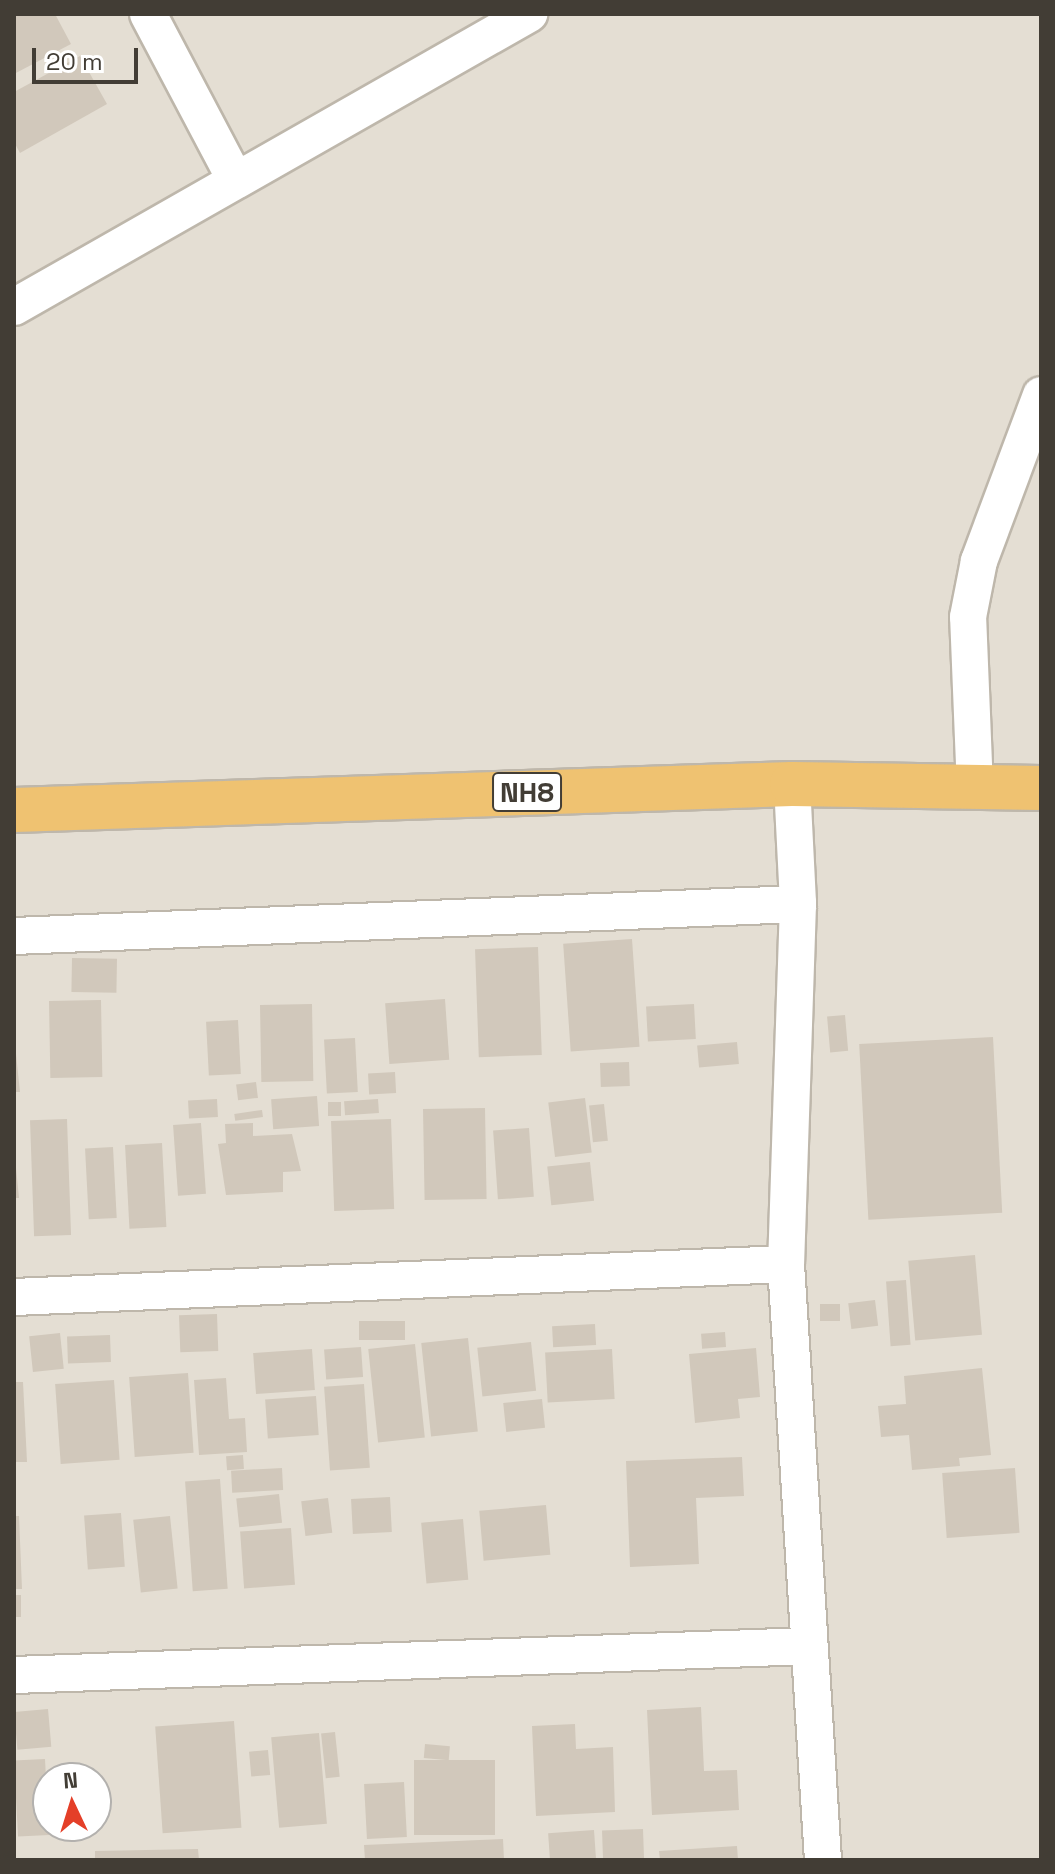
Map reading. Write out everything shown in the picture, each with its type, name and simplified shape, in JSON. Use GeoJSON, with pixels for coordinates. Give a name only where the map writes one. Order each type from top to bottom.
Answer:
{"type":"FeatureCollection","features":[{"type":"Feature","properties":{"kind":"highway","name":"NH8"},"geometry":{"type":"LineString","coordinates":[[14,810],[792,784],[1041,788]]}},
{"type":"Feature","properties":{"kind":"street"},"geometry":{"type":"LineString","coordinates":[[148,14],[235,179]]}},
{"type":"Feature","properties":{"kind":"street"},"geometry":{"type":"LineString","coordinates":[[14,307],[529,14]]}},
{"type":"Feature","properties":{"kind":"street"},"geometry":{"type":"LineString","coordinates":[[975,789],[968,617],[979,561],[1041,395]]}},
{"type":"Feature","properties":{"kind":"street"},"geometry":{"type":"LineString","coordinates":[[792,784],[798,904],[786,1264],[823,1860]]}},
{"type":"Feature","properties":{"kind":"street"},"geometry":{"type":"LineString","coordinates":[[14,936],[798,904]]}},
{"type":"Feature","properties":{"kind":"street"},"geometry":{"type":"LineString","coordinates":[[14,1297],[786,1264]]}},
{"type":"Feature","properties":{"kind":"street"},"geometry":{"type":"LineString","coordinates":[[14,1675],[809,1646]]}},
{"type":"Feature","properties":{"kind":"shaded area"},"geometry":{"type":"Polygon","coordinates":[[[14,14],[1041,14],[1041,1860],[14,1860],[14,14]]]}},
{"type":"Feature","properties":{"kind":"building"},"geometry":{"type":"Polygon","coordinates":[[[14,14],[55,14],[71,44],[14,74],[14,14]]]}},
{"type":"Feature","properties":{"kind":"building"},"geometry":{"type":"Polygon","coordinates":[[[80,56],[107,104],[20,153],[14,142],[14,92],[80,56]]]}},
{"type":"Feature","properties":{"kind":"building"},"geometry":{"type":"Polygon","coordinates":[[[632,939],[640,1047],[571,1052],[563,944],[632,939]]]}},
{"type":"Feature","properties":{"kind":"building"},"geometry":{"type":"Polygon","coordinates":[[[538,947],[542,1055],[479,1057],[475,949],[538,947]]]}},
{"type":"Feature","properties":{"kind":"building"},"geometry":{"type":"Polygon","coordinates":[[[72,958],[117,959],[116,993],[71,992],[72,958]]]}},
{"type":"Feature","properties":{"kind":"building"},"geometry":{"type":"Polygon","coordinates":[[[445,999],[449,1060],[389,1064],[385,1003],[445,999]]]}},
{"type":"Feature","properties":{"kind":"building"},"geometry":{"type":"Polygon","coordinates":[[[101,1000],[102,1077],[50,1078],[49,1001],[101,1000]]]}},
{"type":"Feature","properties":{"kind":"building"},"geometry":{"type":"Polygon","coordinates":[[[312,1004],[313,1081],[261,1082],[260,1005],[312,1004]]]}},
{"type":"Feature","properties":{"kind":"building"},"geometry":{"type":"Polygon","coordinates":[[[694,1004],[696,1039],[648,1041],[646,1007],[694,1004]]]}},
{"type":"Feature","properties":{"kind":"building"},"geometry":{"type":"Polygon","coordinates":[[[845,1015],[848,1051],[830,1052],[827,1017],[845,1015]]]}},
{"type":"Feature","properties":{"kind":"building"},"geometry":{"type":"Polygon","coordinates":[[[238,1020],[241,1074],[209,1076],[206,1022],[238,1020]]]}},
{"type":"Feature","properties":{"kind":"building"},"geometry":{"type":"Polygon","coordinates":[[[14,1035],[20,1092],[14,1092],[14,1035]]]}},
{"type":"Feature","properties":{"kind":"building"},"geometry":{"type":"Polygon","coordinates":[[[993,1037],[1002,1213],[868,1220],[859,1044],[993,1037]]]}},
{"type":"Feature","properties":{"kind":"building"},"geometry":{"type":"Polygon","coordinates":[[[355,1038],[358,1092],[327,1094],[324,1040],[355,1038]]]}},
{"type":"Feature","properties":{"kind":"building"},"geometry":{"type":"Polygon","coordinates":[[[737,1042],[739,1064],[699,1067],[697,1045],[737,1042]]]}},
{"type":"Feature","properties":{"kind":"building"},"geometry":{"type":"Polygon","coordinates":[[[629,1062],[630,1086],[601,1087],[600,1063],[629,1062]]]}},
{"type":"Feature","properties":{"kind":"building"},"geometry":{"type":"Polygon","coordinates":[[[395,1072],[396,1093],[369,1094],[368,1073],[395,1072]]]}},
{"type":"Feature","properties":{"kind":"building"},"geometry":{"type":"Polygon","coordinates":[[[256,1082],[258,1098],[238,1100],[236,1084],[256,1082]]]}},
{"type":"Feature","properties":{"kind":"building"},"geometry":{"type":"Polygon","coordinates":[[[317,1096],[319,1126],[273,1129],[271,1099],[317,1096]]]}},
{"type":"Feature","properties":{"kind":"building"},"geometry":{"type":"Polygon","coordinates":[[[585,1098],[592,1153],[555,1157],[548,1103],[585,1098]]]}},
{"type":"Feature","properties":{"kind":"building"},"geometry":{"type":"Polygon","coordinates":[[[217,1099],[218,1117],[189,1118],[188,1101],[217,1099]]]}},
{"type":"Feature","properties":{"kind":"building"},"geometry":{"type":"Polygon","coordinates":[[[378,1099],[379,1113],[345,1115],[344,1101],[378,1099]]]}},
{"type":"Feature","properties":{"kind":"building"},"geometry":{"type":"Polygon","coordinates":[[[328,1102],[341,1102],[341,1116],[328,1116],[328,1102]]]}},
{"type":"Feature","properties":{"kind":"building"},"geometry":{"type":"Polygon","coordinates":[[[604,1104],[608,1141],[593,1142],[589,1106],[604,1104]]]}},
{"type":"Feature","properties":{"kind":"building"},"geometry":{"type":"Polygon","coordinates":[[[485,1108],[487,1199],[425,1200],[423,1109],[485,1108]]]}},
{"type":"Feature","properties":{"kind":"building"},"geometry":{"type":"Polygon","coordinates":[[[262,1110],[263,1117],[235,1121],[234,1114],[262,1110]]]}},
{"type":"Feature","properties":{"kind":"building"},"geometry":{"type":"Polygon","coordinates":[[[67,1119],[71,1235],[34,1236],[30,1120],[67,1119]]]}},
{"type":"Feature","properties":{"kind":"building"},"geometry":{"type":"Polygon","coordinates":[[[391,1119],[394,1209],[334,1211],[331,1121],[391,1119]]]}},
{"type":"Feature","properties":{"kind":"building"},"geometry":{"type":"Polygon","coordinates":[[[201,1123],[206,1194],[178,1196],[173,1125],[201,1123]]]}},
{"type":"Feature","properties":{"kind":"building"},"geometry":{"type":"Polygon","coordinates":[[[253,1123],[253,1136],[292,1134],[301,1171],[283,1172],[283,1192],[226,1195],[218,1144],[226,1143],[225,1124],[253,1123]]]}},
{"type":"Feature","properties":{"kind":"building"},"geometry":{"type":"Polygon","coordinates":[[[529,1128],[534,1197],[498,1199],[493,1131],[529,1128]]]}},
{"type":"Feature","properties":{"kind":"building"},"geometry":{"type":"Polygon","coordinates":[[[162,1143],[166,1227],[129,1229],[125,1145],[162,1143]]]}},
{"type":"Feature","properties":{"kind":"building"},"geometry":{"type":"Polygon","coordinates":[[[113,1147],[117,1218],[89,1219],[85,1148],[113,1147]]]}},
{"type":"Feature","properties":{"kind":"building"},"geometry":{"type":"Polygon","coordinates":[[[14,1148],[19,1198],[14,1198],[14,1148]]]}},
{"type":"Feature","properties":{"kind":"building"},"geometry":{"type":"Polygon","coordinates":[[[590,1162],[594,1201],[551,1205],[547,1166],[590,1162]]]}},
{"type":"Feature","properties":{"kind":"building"},"geometry":{"type":"Polygon","coordinates":[[[975,1255],[982,1335],[915,1341],[908,1261],[975,1255]]]}},
{"type":"Feature","properties":{"kind":"building"},"geometry":{"type":"Polygon","coordinates":[[[906,1280],[911,1345],[891,1346],[886,1281],[906,1280]]]}},
{"type":"Feature","properties":{"kind":"building"},"geometry":{"type":"Polygon","coordinates":[[[875,1300],[878,1326],[851,1329],[848,1303],[875,1300]]]}},
{"type":"Feature","properties":{"kind":"building"},"geometry":{"type":"Polygon","coordinates":[[[820,1304],[840,1304],[840,1321],[820,1321],[820,1304]]]}},
{"type":"Feature","properties":{"kind":"building"},"geometry":{"type":"Polygon","coordinates":[[[217,1314],[218,1351],[180,1352],[179,1315],[217,1314]]]}},
{"type":"Feature","properties":{"kind":"building"},"geometry":{"type":"Polygon","coordinates":[[[359,1321],[405,1321],[405,1340],[359,1340],[359,1321]]]}},
{"type":"Feature","properties":{"kind":"building"},"geometry":{"type":"Polygon","coordinates":[[[595,1324],[596,1345],[553,1347],[552,1326],[595,1324]]]}},
{"type":"Feature","properties":{"kind":"building"},"geometry":{"type":"Polygon","coordinates":[[[725,1332],[726,1347],[702,1349],[701,1334],[725,1332]]]}},
{"type":"Feature","properties":{"kind":"building"},"geometry":{"type":"Polygon","coordinates":[[[60,1333],[64,1369],[33,1372],[29,1336],[60,1333]]]}},
{"type":"Feature","properties":{"kind":"building"},"geometry":{"type":"Polygon","coordinates":[[[110,1335],[111,1362],[68,1363],[67,1337],[110,1335]]]}},
{"type":"Feature","properties":{"kind":"building"},"geometry":{"type":"Polygon","coordinates":[[[468,1338],[478,1431],[431,1436],[421,1343],[468,1338]]]}},
{"type":"Feature","properties":{"kind":"building"},"geometry":{"type":"Polygon","coordinates":[[[531,1342],[536,1391],[482,1396],[477,1348],[531,1342]]]}},
{"type":"Feature","properties":{"kind":"building"},"geometry":{"type":"Polygon","coordinates":[[[415,1344],[425,1437],[378,1442],[368,1349],[415,1344]]]}},
{"type":"Feature","properties":{"kind":"building"},"geometry":{"type":"Polygon","coordinates":[[[361,1347],[363,1377],[326,1380],[324,1350],[361,1347]]]}},
{"type":"Feature","properties":{"kind":"building"},"geometry":{"type":"Polygon","coordinates":[[[756,1348],[760,1397],[738,1399],[740,1418],[695,1423],[689,1354],[756,1348]]]}},
{"type":"Feature","properties":{"kind":"building"},"geometry":{"type":"Polygon","coordinates":[[[312,1349],[315,1390],[256,1394],[253,1353],[312,1349]]]}},
{"type":"Feature","properties":{"kind":"building"},"geometry":{"type":"Polygon","coordinates":[[[612,1349],[615,1399],[548,1402],[545,1353],[612,1349]]]}},
{"type":"Feature","properties":{"kind":"building"},"geometry":{"type":"Polygon","coordinates":[[[982,1368],[991,1455],[959,1458],[960,1466],[912,1470],[909,1435],[881,1437],[878,1406],[906,1404],[904,1376],[982,1368]]]}},
{"type":"Feature","properties":{"kind":"building"},"geometry":{"type":"Polygon","coordinates":[[[188,1373],[194,1453],[135,1457],[129,1377],[188,1373]]]}},
{"type":"Feature","properties":{"kind":"building"},"geometry":{"type":"Polygon","coordinates":[[[226,1378],[229,1419],[245,1418],[247,1452],[199,1455],[194,1380],[226,1378]]]}},
{"type":"Feature","properties":{"kind":"building"},"geometry":{"type":"Polygon","coordinates":[[[114,1380],[120,1460],[61,1464],[55,1384],[114,1380]]]}},
{"type":"Feature","properties":{"kind":"building"},"geometry":{"type":"Polygon","coordinates":[[[14,1382],[23,1382],[27,1462],[14,1462],[14,1382]]]}},
{"type":"Feature","properties":{"kind":"building"},"geometry":{"type":"Polygon","coordinates":[[[364,1384],[370,1468],[330,1471],[324,1387],[364,1384]]]}},
{"type":"Feature","properties":{"kind":"building"},"geometry":{"type":"Polygon","coordinates":[[[316,1396],[319,1435],[268,1438],[265,1400],[316,1396]]]}},
{"type":"Feature","properties":{"kind":"building"},"geometry":{"type":"Polygon","coordinates":[[[542,1399],[545,1428],[506,1432],[503,1403],[542,1399]]]}},
{"type":"Feature","properties":{"kind":"building"},"geometry":{"type":"Polygon","coordinates":[[[243,1455],[244,1469],[227,1470],[226,1456],[243,1455]]]}},
{"type":"Feature","properties":{"kind":"building"},"geometry":{"type":"Polygon","coordinates":[[[742,1457],[744,1496],[696,1498],[699,1564],[630,1567],[626,1461],[742,1457]]]}},
{"type":"Feature","properties":{"kind":"building"},"geometry":{"type":"Polygon","coordinates":[[[282,1468],[283,1490],[232,1493],[231,1471],[282,1468]]]}},
{"type":"Feature","properties":{"kind":"building"},"geometry":{"type":"Polygon","coordinates":[[[1015,1468],[1020,1533],[947,1538],[942,1473],[1015,1468]]]}},
{"type":"Feature","properties":{"kind":"building"},"geometry":{"type":"Polygon","coordinates":[[[220,1479],[228,1589],[193,1591],[185,1481],[220,1479]]]}},
{"type":"Feature","properties":{"kind":"building"},"geometry":{"type":"Polygon","coordinates":[[[279,1494],[282,1523],[239,1527],[236,1498],[279,1494]]]}},
{"type":"Feature","properties":{"kind":"building"},"geometry":{"type":"Polygon","coordinates":[[[390,1497],[392,1532],[353,1534],[351,1499],[390,1497]]]}},
{"type":"Feature","properties":{"kind":"building"},"geometry":{"type":"Polygon","coordinates":[[[328,1498],[332,1533],[305,1536],[301,1501],[328,1498]]]}},
{"type":"Feature","properties":{"kind":"building"},"geometry":{"type":"Polygon","coordinates":[[[546,1505],[550,1555],[484,1561],[479,1511],[546,1505]]]}},
{"type":"Feature","properties":{"kind":"building"},"geometry":{"type":"Polygon","coordinates":[[[121,1513],[125,1567],[88,1569],[84,1516],[121,1513]]]}},
{"type":"Feature","properties":{"kind":"building"},"geometry":{"type":"Polygon","coordinates":[[[14,1516],[19,1516],[22,1589],[14,1589],[14,1516]]]}},
{"type":"Feature","properties":{"kind":"building"},"geometry":{"type":"Polygon","coordinates":[[[170,1516],[178,1589],[141,1592],[133,1520],[170,1516]]]}},
{"type":"Feature","properties":{"kind":"building"},"geometry":{"type":"Polygon","coordinates":[[[463,1519],[468,1580],[426,1583],[421,1523],[463,1519]]]}},
{"type":"Feature","properties":{"kind":"building"},"geometry":{"type":"Polygon","coordinates":[[[291,1528],[295,1585],[244,1588],[240,1532],[291,1528]]]}},
{"type":"Feature","properties":{"kind":"building"},"geometry":{"type":"Polygon","coordinates":[[[14,1595],[21,1595],[21,1617],[14,1617],[14,1595]]]}},
{"type":"Feature","properties":{"kind":"building"},"geometry":{"type":"Polygon","coordinates":[[[701,1707],[704,1771],[737,1770],[739,1810],[652,1815],[647,1710],[701,1707]]]}},
{"type":"Feature","properties":{"kind":"building"},"geometry":{"type":"Polygon","coordinates":[[[48,1709],[51,1747],[17,1750],[14,1712],[48,1709]]]}},
{"type":"Feature","properties":{"kind":"building"},"geometry":{"type":"Polygon","coordinates":[[[234,1721],[241,1828],[163,1833],[155,1727],[234,1721]]]}},
{"type":"Feature","properties":{"kind":"building"},"geometry":{"type":"Polygon","coordinates":[[[575,1724],[576,1749],[613,1747],[615,1812],[536,1816],[532,1726],[575,1724]]]}},
{"type":"Feature","properties":{"kind":"building"},"geometry":{"type":"Polygon","coordinates":[[[335,1732],[340,1777],[326,1778],[321,1733],[335,1732]]]}},
{"type":"Feature","properties":{"kind":"building"},"geometry":{"type":"Polygon","coordinates":[[[319,1733],[327,1824],[279,1828],[271,1737],[319,1733]]]}},
{"type":"Feature","properties":{"kind":"building"},"geometry":{"type":"Polygon","coordinates":[[[425,1744],[450,1746],[449,1760],[424,1758],[425,1744]]]}},
{"type":"Feature","properties":{"kind":"building"},"geometry":{"type":"Polygon","coordinates":[[[268,1750],[270,1775],[251,1777],[249,1752],[268,1750]]]}},
{"type":"Feature","properties":{"kind":"building"},"geometry":{"type":"Polygon","coordinates":[[[45,1759],[45,1762],[32,1762],[32,1836],[18,1837],[14,1761],[45,1759]]]}},
{"type":"Feature","properties":{"kind":"building"},"geometry":{"type":"Polygon","coordinates":[[[414,1760],[495,1760],[495,1835],[414,1835],[414,1760]]]}},
{"type":"Feature","properties":{"kind":"building"},"geometry":{"type":"Polygon","coordinates":[[[404,1782],[407,1837],[367,1839],[364,1784],[404,1782]]]}},
{"type":"Feature","properties":{"kind":"building"},"geometry":{"type":"Polygon","coordinates":[[[643,1829],[644,1860],[603,1860],[602,1830],[643,1829]]]}},
{"type":"Feature","properties":{"kind":"building"},"geometry":{"type":"Polygon","coordinates":[[[594,1830],[596,1860],[550,1860],[548,1833],[594,1830]]]}},
{"type":"Feature","properties":{"kind":"building"},"geometry":{"type":"Polygon","coordinates":[[[503,1839],[504,1860],[365,1860],[364,1845],[503,1839]]]}},
{"type":"Feature","properties":{"kind":"building"},"geometry":{"type":"Polygon","coordinates":[[[737,1846],[738,1860],[660,1860],[659,1851],[737,1846]]]}},
{"type":"Feature","properties":{"kind":"building"},"geometry":{"type":"Polygon","coordinates":[[[198,1849],[199,1860],[95,1860],[95,1851],[198,1849]]]}}]}
